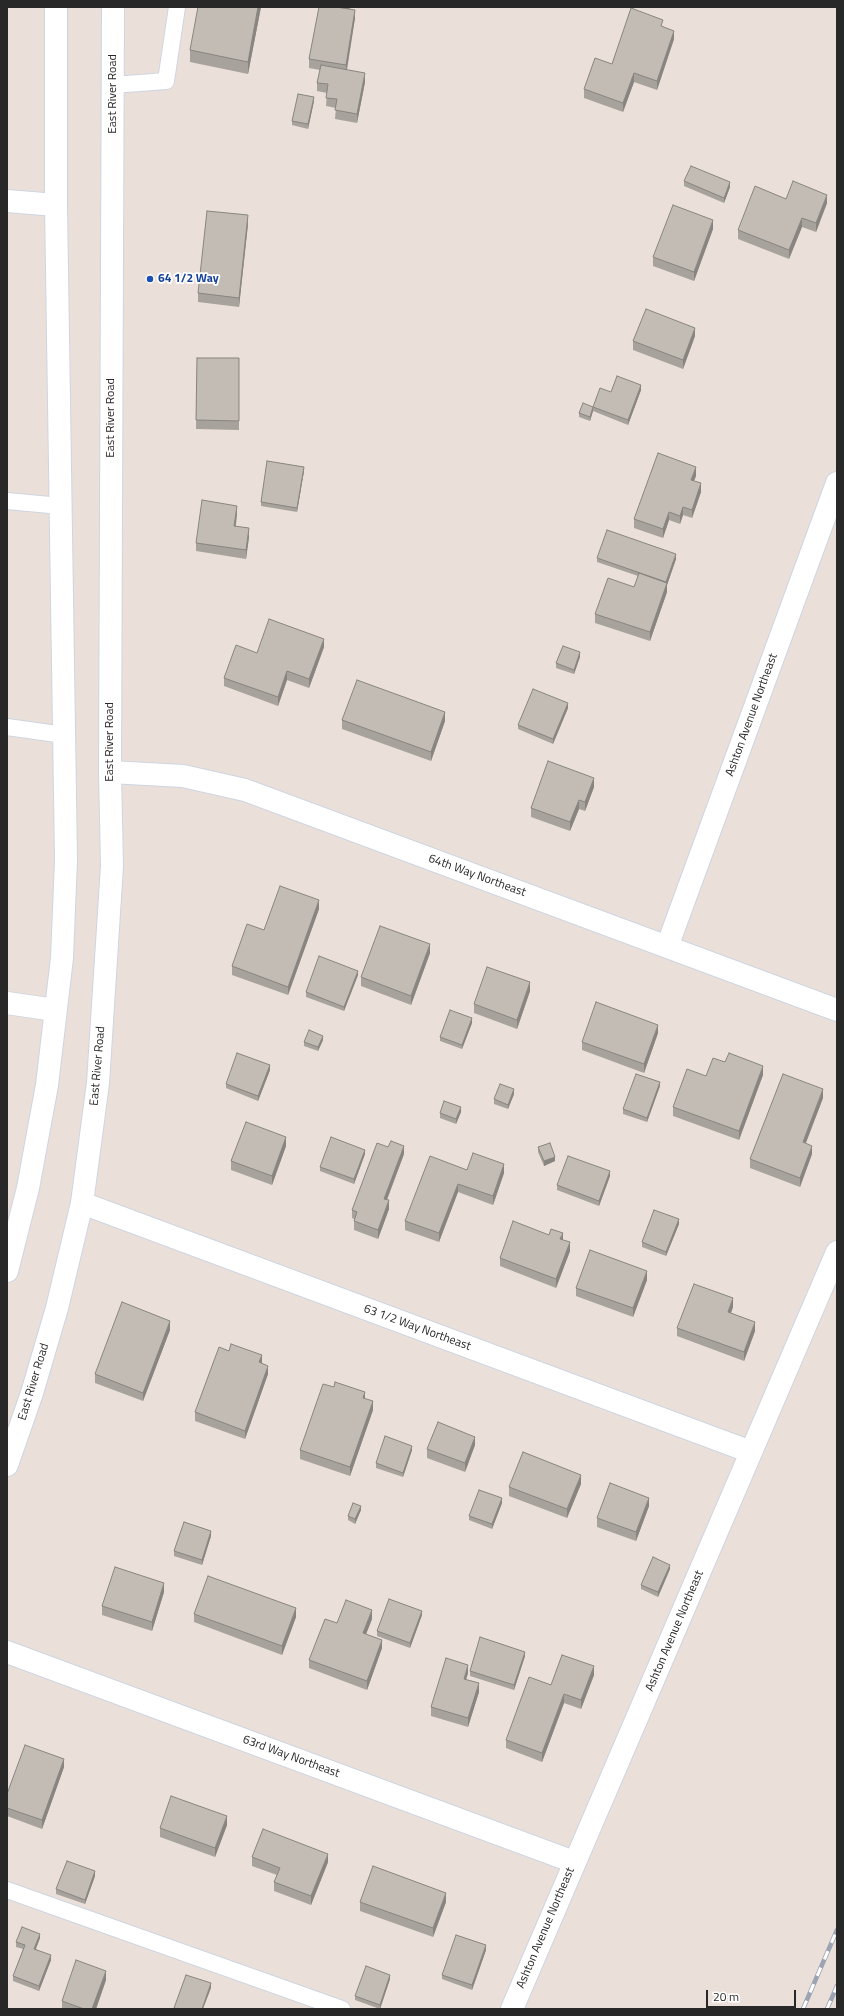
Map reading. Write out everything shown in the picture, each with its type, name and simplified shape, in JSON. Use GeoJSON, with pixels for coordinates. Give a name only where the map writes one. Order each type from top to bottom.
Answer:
{"type":"FeatureCollection","features":[{"type":"Feature","properties":{"kind":"street"},"geometry":{"type":"LineString","coordinates":[[7,1270],[28,1188],[47,1085],[62,958],[66,860],[56,205],[56,7]]}},
{"type":"Feature","properties":{"kind":"street","name":"East River Road"},"geometry":{"type":"LineString","coordinates":[[7,1465],[32,1393],[57,1308],[82,1203],[99,1075],[112,866],[110,772],[113,7]]}},
{"type":"Feature","properties":{"kind":"street"},"geometry":{"type":"LineString","coordinates":[[7,201],[56,205]]}},
{"type":"Feature","properties":{"kind":"street","name":"Ashton Avenue Northeast"},"geometry":{"type":"LineString","coordinates":[[667,947],[837,483]]}},
{"type":"Feature","properties":{"kind":"street","name":"64th Way Northeast"},"geometry":{"type":"LineString","coordinates":[[110,772],[182,776],[245,790],[837,1010]]}},
{"type":"Feature","properties":{"kind":"street"},"geometry":{"type":"LineString","coordinates":[[7,1003],[55,1010]]}},
{"type":"Feature","properties":{"kind":"street","name":"63 1/2 Way Northeast"},"geometry":{"type":"LineString","coordinates":[[82,1203],[751,1452]]}},
{"type":"Feature","properties":{"kind":"street","name":"Ashton Avenue Northeast"},"geometry":{"type":"LineString","coordinates":[[512,2009],[837,1252]]}},
{"type":"Feature","properties":{"kind":"street","name":"63rd Way Northeast"},"geometry":{"type":"LineString","coordinates":[[7,1652],[574,1862]]}},
{"type":"Feature","properties":{"kind":"lane"},"geometry":{"type":"LineString","coordinates":[[113,85],[166,81],[177,7]]}},
{"type":"Feature","properties":{"kind":"lane"},"geometry":{"type":"LineString","coordinates":[[7,500],[60,506]]}},
{"type":"Feature","properties":{"kind":"lane"},"geometry":{"type":"LineString","coordinates":[[7,727],[64,735]]}},
{"type":"Feature","properties":{"kind":"lane"},"geometry":{"type":"LineString","coordinates":[[7,1890],[342,2009]]}},
{"type":"Feature","properties":{"kind":"building"},"geometry":{"type":"Polygon","coordinates":[[[198,7],[258,7],[248,62],[190,50],[198,7]]]}},
{"type":"Feature","properties":{"kind":"building"},"geometry":{"type":"Polygon","coordinates":[[[319,7],[336,7],[355,10],[346,65],[309,59],[319,7]]]}},
{"type":"Feature","properties":{"kind":"building"},"geometry":{"type":"Polygon","coordinates":[[[631,8],[663,20],[661,26],[674,31],[657,81],[634,73],[623,103],[584,89],[595,58],[612,64],[631,8]]]}},
{"type":"Feature","properties":{"kind":"building"},"geometry":{"type":"Polygon","coordinates":[[[321,65],[365,73],[357,114],[335,110],[337,99],[326,98],[328,84],[317,83],[321,65]]]}},
{"type":"Feature","properties":{"kind":"building"},"geometry":{"type":"Polygon","coordinates":[[[298,94],[314,97],[308,124],[292,121],[298,94]]]}},
{"type":"Feature","properties":{"kind":"building"},"geometry":{"type":"Polygon","coordinates":[[[691,166],[730,182],[724,198],[684,181],[691,166]]]}},
{"type":"Feature","properties":{"kind":"building"},"geometry":{"type":"Polygon","coordinates":[[[793,181],[827,195],[816,223],[802,218],[789,250],[738,230],[755,186],[786,199],[793,181]]]}},
{"type":"Feature","properties":{"kind":"building"},"geometry":{"type":"Polygon","coordinates":[[[673,205],[713,220],[694,272],[653,257],[673,205]]]}},
{"type":"Feature","properties":{"kind":"building"},"geometry":{"type":"Polygon","coordinates":[[[207,211],[248,215],[239,298],[198,293],[207,211]]]}},
{"type":"Feature","properties":{"kind":"building"},"geometry":{"type":"Polygon","coordinates":[[[646,309],[695,328],[683,360],[633,341],[646,309]]]}},
{"type":"Feature","properties":{"kind":"building"},"geometry":{"type":"Polygon","coordinates":[[[197,358],[239,358],[239,421],[196,420],[197,358]]]}},
{"type":"Feature","properties":{"kind":"building"},"geometry":{"type":"Polygon","coordinates":[[[617,376],[641,385],[628,420],[593,407],[600,388],[611,392],[617,376]]]}},
{"type":"Feature","properties":{"kind":"building"},"geometry":{"type":"Polygon","coordinates":[[[583,403],[593,407],[590,417],[579,413],[583,403]]]}},
{"type":"Feature","properties":{"kind":"building"},"geometry":{"type":"Polygon","coordinates":[[[658,453],[696,467],[691,480],[701,483],[692,510],[683,507],[680,516],[669,512],[663,529],[634,519],[658,453]]]}},
{"type":"Feature","properties":{"kind":"building"},"geometry":{"type":"Polygon","coordinates":[[[267,461],[304,467],[297,508],[261,502],[267,461]]]}},
{"type":"Feature","properties":{"kind":"building"},"geometry":{"type":"Polygon","coordinates":[[[202,500],[237,506],[234,526],[249,528],[246,550],[196,543],[202,500]]]}},
{"type":"Feature","properties":{"kind":"building"},"geometry":{"type":"Polygon","coordinates":[[[607,530],[676,554],[666,582],[597,558],[607,530]]]}},
{"type":"Feature","properties":{"kind":"building"},"geometry":{"type":"Polygon","coordinates":[[[639,573],[667,583],[650,632],[595,614],[608,578],[634,587],[639,573]]]}},
{"type":"Feature","properties":{"kind":"building"},"geometry":{"type":"Polygon","coordinates":[[[269,619],[324,639],[309,679],[287,671],[278,697],[224,678],[236,645],[257,653],[269,619]]]}},
{"type":"Feature","properties":{"kind":"building"},"geometry":{"type":"Polygon","coordinates":[[[563,646],[580,652],[574,670],[556,663],[563,646]]]}},
{"type":"Feature","properties":{"kind":"building"},"geometry":{"type":"Polygon","coordinates":[[[357,680],[445,712],[431,752],[342,720],[357,680]]]}},
{"type":"Feature","properties":{"kind":"building"},"geometry":{"type":"Polygon","coordinates":[[[533,689],[568,703],[553,739],[518,725],[533,689]]]}},
{"type":"Feature","properties":{"kind":"building"},"geometry":{"type":"Polygon","coordinates":[[[548,761],[594,778],[585,802],[579,800],[570,822],[531,808],[548,761]]]}},
{"type":"Feature","properties":{"kind":"building"},"geometry":{"type":"Polygon","coordinates":[[[280,886],[319,900],[288,987],[232,966],[247,924],[264,930],[280,886]]]}},
{"type":"Feature","properties":{"kind":"building"},"geometry":{"type":"Polygon","coordinates":[[[380,926],[430,944],[411,996],[361,977],[380,926]]]}},
{"type":"Feature","properties":{"kind":"building"},"geometry":{"type":"Polygon","coordinates":[[[319,956],[358,971],[344,1007],[306,992],[319,956]]]}},
{"type":"Feature","properties":{"kind":"building"},"geometry":{"type":"Polygon","coordinates":[[[487,967],[530,982],[517,1020],[474,1004],[487,967]]]}},
{"type":"Feature","properties":{"kind":"building"},"geometry":{"type":"Polygon","coordinates":[[[596,1002],[658,1025],[644,1064],[582,1042],[596,1002]]]}},
{"type":"Feature","properties":{"kind":"building"},"geometry":{"type":"Polygon","coordinates":[[[450,1010],[472,1018],[462,1045],[440,1037],[450,1010]]]}},
{"type":"Feature","properties":{"kind":"building"},"geometry":{"type":"Polygon","coordinates":[[[309,1030],[323,1036],[318,1047],[304,1042],[309,1030]]]}},
{"type":"Feature","properties":{"kind":"building"},"geometry":{"type":"Polygon","coordinates":[[[237,1053],[270,1065],[258,1096],[226,1084],[237,1053]]]}},
{"type":"Feature","properties":{"kind":"building"},"geometry":{"type":"Polygon","coordinates":[[[729,1053],[763,1066],[739,1131],[673,1107],[687,1069],[706,1076],[713,1058],[725,1062],[729,1053]]]}},
{"type":"Feature","properties":{"kind":"building"},"geometry":{"type":"Polygon","coordinates":[[[636,1074],[660,1082],[647,1118],[623,1109],[636,1074]]]}},
{"type":"Feature","properties":{"kind":"building"},"geometry":{"type":"Polygon","coordinates":[[[783,1074],[823,1089],[803,1142],[812,1146],[800,1178],[750,1159],[783,1074]]]}},
{"type":"Feature","properties":{"kind":"building"},"geometry":{"type":"Polygon","coordinates":[[[500,1084],[514,1089],[508,1105],[494,1099],[500,1084]]]}},
{"type":"Feature","properties":{"kind":"building"},"geometry":{"type":"Polygon","coordinates":[[[444,1101],[461,1107],[456,1119],[440,1113],[444,1101]]]}},
{"type":"Feature","properties":{"kind":"building"},"geometry":{"type":"Polygon","coordinates":[[[246,1122],[286,1137],[272,1176],[231,1161],[246,1122]]]}},
{"type":"Feature","properties":{"kind":"building"},"geometry":{"type":"Polygon","coordinates":[[[331,1137],[365,1150],[354,1179],[320,1167],[331,1137]]]}},
{"type":"Feature","properties":{"kind":"building"},"geometry":{"type":"Polygon","coordinates":[[[391,1141],[404,1146],[384,1199],[389,1200],[378,1230],[354,1221],[357,1212],[352,1210],[377,1143],[388,1147],[391,1141]]]}},
{"type":"Feature","properties":{"kind":"building"},"geometry":{"type":"Polygon","coordinates":[[[550,1143],[555,1157],[544,1161],[538,1147],[550,1143]]]}},
{"type":"Feature","properties":{"kind":"building"},"geometry":{"type":"Polygon","coordinates":[[[473,1153],[504,1164],[493,1196],[458,1184],[439,1233],[405,1221],[430,1156],[467,1170],[473,1153]]]}},
{"type":"Feature","properties":{"kind":"building"},"geometry":{"type":"Polygon","coordinates":[[[568,1156],[610,1171],[599,1201],[557,1185],[568,1156]]]}},
{"type":"Feature","properties":{"kind":"building"},"geometry":{"type":"Polygon","coordinates":[[[654,1210],[679,1219],[666,1252],[642,1242],[654,1210]]]}},
{"type":"Feature","properties":{"kind":"building"},"geometry":{"type":"Polygon","coordinates":[[[513,1221],[549,1235],[551,1229],[563,1233],[560,1239],[570,1242],[556,1279],[500,1258],[513,1221]]]}},
{"type":"Feature","properties":{"kind":"building"},"geometry":{"type":"Polygon","coordinates":[[[590,1250],[647,1271],[633,1308],[576,1288],[590,1250]]]}},
{"type":"Feature","properties":{"kind":"building"},"geometry":{"type":"Polygon","coordinates":[[[694,1284],[733,1298],[728,1312],[755,1322],[744,1352],[677,1328],[694,1284]]]}},
{"type":"Feature","properties":{"kind":"building"},"geometry":{"type":"Polygon","coordinates":[[[122,1302],[170,1321],[143,1393],[95,1374],[122,1302]]]}},
{"type":"Feature","properties":{"kind":"building"},"geometry":{"type":"Polygon","coordinates":[[[231,1344],[262,1355],[259,1362],[268,1366],[245,1431],[195,1412],[219,1347],[229,1351],[231,1344]]]}},
{"type":"Feature","properties":{"kind":"building"},"geometry":{"type":"Polygon","coordinates":[[[335,1382],[365,1392],[363,1398],[373,1401],[350,1467],[300,1450],[323,1384],[334,1387],[335,1382]]]}},
{"type":"Feature","properties":{"kind":"building"},"geometry":{"type":"Polygon","coordinates":[[[438,1422],[475,1437],[465,1463],[427,1449],[438,1422]]]}},
{"type":"Feature","properties":{"kind":"building"},"geometry":{"type":"Polygon","coordinates":[[[385,1436],[412,1446],[403,1473],[376,1463],[385,1436]]]}},
{"type":"Feature","properties":{"kind":"building"},"geometry":{"type":"Polygon","coordinates":[[[523,1452],[581,1475],[567,1509],[509,1487],[523,1452]]]}},
{"type":"Feature","properties":{"kind":"building"},"geometry":{"type":"Polygon","coordinates":[[[610,1483],[649,1498],[636,1532],[597,1518],[610,1483]]]}},
{"type":"Feature","properties":{"kind":"building"},"geometry":{"type":"Polygon","coordinates":[[[479,1490],[502,1498],[492,1524],[469,1516],[479,1490]]]}},
{"type":"Feature","properties":{"kind":"building"},"geometry":{"type":"Polygon","coordinates":[[[353,1503],[361,1506],[355,1519],[348,1516],[353,1503]]]}},
{"type":"Feature","properties":{"kind":"building"},"geometry":{"type":"Polygon","coordinates":[[[184,1522],[211,1531],[202,1560],[174,1551],[184,1522]]]}},
{"type":"Feature","properties":{"kind":"building"},"geometry":{"type":"Polygon","coordinates":[[[653,1557],[670,1565],[658,1592],[641,1585],[653,1557]]]}},
{"type":"Feature","properties":{"kind":"building"},"geometry":{"type":"Polygon","coordinates":[[[115,1567],[164,1583],[152,1622],[102,1606],[115,1567]]]}},
{"type":"Feature","properties":{"kind":"building"},"geometry":{"type":"Polygon","coordinates":[[[208,1576],[296,1608],[282,1646],[194,1614],[208,1576]]]}},
{"type":"Feature","properties":{"kind":"building"},"geometry":{"type":"Polygon","coordinates":[[[389,1599],[422,1611],[410,1643],[377,1631],[389,1599]]]}},
{"type":"Feature","properties":{"kind":"building"},"geometry":{"type":"Polygon","coordinates":[[[346,1600],[372,1610],[363,1633],[382,1640],[367,1681],[309,1660],[325,1619],[337,1623],[346,1600]]]}},
{"type":"Feature","properties":{"kind":"building"},"geometry":{"type":"Polygon","coordinates":[[[480,1637],[525,1652],[514,1685],[470,1671],[480,1637]]]}},
{"type":"Feature","properties":{"kind":"building"},"geometry":{"type":"Polygon","coordinates":[[[562,1655],[594,1666],[581,1700],[564,1694],[542,1753],[506,1740],[529,1677],[551,1685],[562,1655]]]}},
{"type":"Feature","properties":{"kind":"building"},"geometry":{"type":"Polygon","coordinates":[[[446,1658],[468,1665],[464,1679],[479,1683],[468,1718],[431,1707],[446,1658]]]}},
{"type":"Feature","properties":{"kind":"building"},"geometry":{"type":"Polygon","coordinates":[[[25,1745],[64,1759],[42,1820],[7,1808],[7,1794],[25,1745]]]}},
{"type":"Feature","properties":{"kind":"building"},"geometry":{"type":"Polygon","coordinates":[[[171,1796],[227,1816],[215,1848],[160,1828],[171,1796]]]}},
{"type":"Feature","properties":{"kind":"building"},"geometry":{"type":"Polygon","coordinates":[[[263,1829],[328,1854],[311,1896],[274,1882],[280,1868],[252,1857],[263,1829]]]}},
{"type":"Feature","properties":{"kind":"building"},"geometry":{"type":"Polygon","coordinates":[[[67,1861],[95,1871],[85,1900],[56,1889],[67,1861]]]}},
{"type":"Feature","properties":{"kind":"building"},"geometry":{"type":"Polygon","coordinates":[[[373,1866],[446,1893],[433,1928],[360,1902],[373,1866]]]}},
{"type":"Feature","properties":{"kind":"building"},"geometry":{"type":"Polygon","coordinates":[[[22,1927],[40,1934],[34,1949],[51,1955],[39,1986],[13,1976],[25,1945],[16,1942],[22,1927]]]}},
{"type":"Feature","properties":{"kind":"building"},"geometry":{"type":"Polygon","coordinates":[[[456,1935],[486,1945],[472,1985],[442,1975],[456,1935]]]}},
{"type":"Feature","properties":{"kind":"building"},"geometry":{"type":"Polygon","coordinates":[[[76,1960],[106,1971],[92,2009],[84,2009],[62,2001],[76,1960]]]}},
{"type":"Feature","properties":{"kind":"building"},"geometry":{"type":"Polygon","coordinates":[[[366,1966],[390,1975],[380,2005],[355,1996],[366,1966]]]}},
{"type":"Feature","properties":{"kind":"building"},"geometry":{"type":"Polygon","coordinates":[[[186,1975],[211,1983],[202,2009],[174,2008],[186,1975]]]}},
{"type":"Feature","properties":{"kind":"railway"},"geometry":{"type":"LineString","coordinates":[[803,2009],[837,1930]]}},
{"type":"Feature","properties":{"kind":"railway"},"geometry":{"type":"LineString","coordinates":[[827,2009],[837,1986]]}},
{"type":"Feature","properties":{"kind":"place","name":"64 1/2 Way"},"geometry":{"type":"Point","coordinates":[150,279]}}]}
